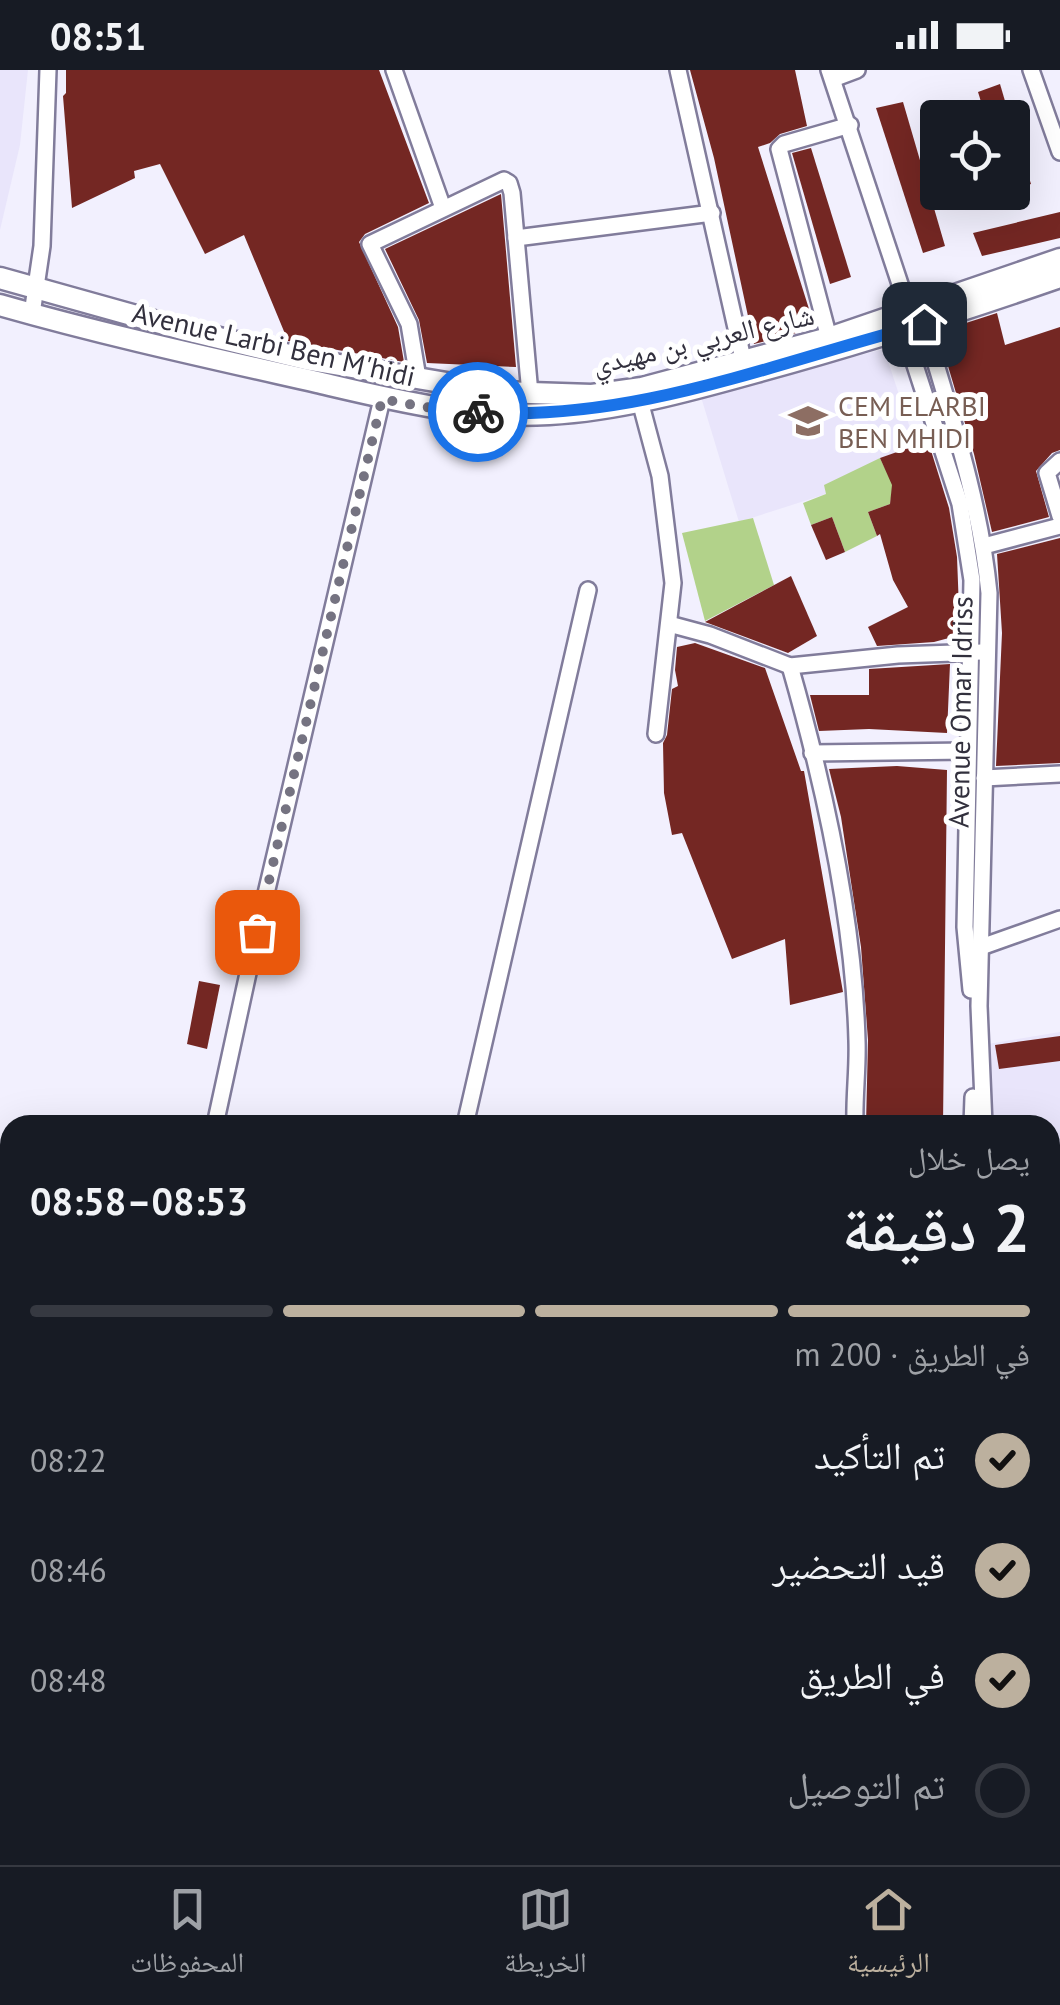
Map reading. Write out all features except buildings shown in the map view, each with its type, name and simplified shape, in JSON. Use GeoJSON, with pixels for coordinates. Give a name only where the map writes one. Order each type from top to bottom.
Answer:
{"type":"FeatureCollection","features":[{"type":"Feature","properties":{"kind":"main road","name":"شارع العربي بن مهيدي"},"geometry":{"type":"LineString","coordinates":[[0,278],[310,360],[530,394],[615,393],[911,319],[1060,259]]}},
{"type":"Feature","properties":{"kind":"main road","name":"Avenue Larbi Ben M'hidi"},"geometry":{"type":"LineString","coordinates":[[0,305],[382,399],[424,407],[512,414],[584,411],[640,401],[1060,277]]}},
{"type":"Feature","properties":{"kind":"street"},"geometry":{"type":"LineString","coordinates":[[32,314],[42,246],[48,70]]}},
{"type":"Feature","properties":{"kind":"street"},"geometry":{"type":"LineString","coordinates":[[394,70],[442,208]]}},
{"type":"Feature","properties":{"kind":"street"},"geometry":{"type":"LineString","coordinates":[[678,70],[743,360]]}},
{"type":"Feature","properties":{"kind":"street"},"geometry":{"type":"LineString","coordinates":[[857,70],[831,74],[911,319],[963,517],[972,580],[979,652],[968,751],[964,928],[976,1028],[972,1115]]}},
{"type":"Feature","properties":{"kind":"street"},"geometry":{"type":"LineString","coordinates":[[1032,70],[1054,119],[1060,152]]}},
{"type":"Feature","properties":{"kind":"street"},"geometry":{"type":"LineString","coordinates":[[829,338],[779,149],[784,144],[850,124]]}},
{"type":"Feature","properties":{"kind":"street"},"geometry":{"type":"LineString","coordinates":[[418,378],[410,324],[370,244],[507,181],[512,193],[530,394]]}},
{"type":"Feature","properties":{"kind":"street"},"geometry":{"type":"LineString","coordinates":[[516,238],[712,213]]}},
{"type":"Feature","properties":{"kind":"street","name":"Avenue Omar Idriss"},"geometry":{"type":"LineString","coordinates":[[911,319],[971,482],[984,546],[988,592],[979,652],[984,778],[979,1006],[984,1115]]}},
{"type":"Feature","properties":{"kind":"street"},"geometry":{"type":"LineString","coordinates":[[217,1115],[382,399]]}},
{"type":"Feature","properties":{"kind":"street"},"geometry":{"type":"LineString","coordinates":[[640,401],[660,476],[674,583],[656,734]]}},
{"type":"Feature","properties":{"kind":"street"},"geometry":{"type":"LineString","coordinates":[[1060,461],[1047,472],[1060,516]]}},
{"type":"Feature","properties":{"kind":"street"},"geometry":{"type":"LineString","coordinates":[[984,546],[1060,526]]}},
{"type":"Feature","properties":{"kind":"street"},"geometry":{"type":"LineString","coordinates":[[466,1115],[588,590]]}},
{"type":"Feature","properties":{"kind":"street"},"geometry":{"type":"LineString","coordinates":[[669,624],[710,635],[790,666],[884,656],[979,652]]}},
{"type":"Feature","properties":{"kind":"street"},"geometry":{"type":"LineString","coordinates":[[790,666],[836,860],[857,1041],[855,1115]]}},
{"type":"Feature","properties":{"kind":"street"},"geometry":{"type":"LineString","coordinates":[[812,752],[968,751]]}},
{"type":"Feature","properties":{"kind":"street"},"geometry":{"type":"LineString","coordinates":[[984,778],[1060,774]]}},
{"type":"Feature","properties":{"kind":"street"},"geometry":{"type":"LineString","coordinates":[[981,947],[1060,918]]}},
{"type":"Feature","properties":{"kind":"shaded area"},"geometry":{"type":"Polygon","coordinates":[[[0,70],[28,70],[20,145],[0,230],[0,70]]]}},
{"type":"Feature","properties":{"kind":"shaded area","name":"CEM ELARBI BEN MHIDI"},"geometry":{"type":"Polygon","coordinates":[[[884,349],[916,446],[825,485],[826,494],[739,522],[701,397],[884,349]]]}},
{"type":"Feature","properties":{"kind":"shaded area"},"geometry":{"type":"Polygon","coordinates":[[[1060,1032],[1060,1115],[988,1115],[988,1044],[1060,1032]]]}},
{"type":"Feature","properties":{"kind":"green space"},"geometry":{"type":"Polygon","coordinates":[[[880,458],[893,485],[890,504],[868,512],[877,536],[845,552],[832,517],[811,525],[803,503],[826,494],[824,485],[880,458]]]}},
{"type":"Feature","properties":{"kind":"green space"},"geometry":{"type":"Polygon","coordinates":[[[753,518],[774,585],[705,621],[682,533],[753,518]]]}},
{"type":"Feature","properties":{"kind":"way so far"},"geometry":{"type":"LineString","coordinates":[[257,932],[382,399],[478,412]]}},
{"type":"Feature","properties":{"kind":"place","name":"CEM ELARBI BEN MHIDI"},"geometry":{"type":"Point","coordinates":[808,421]}},
{"type":"Feature","properties":{"kind":"route"},"geometry":{"type":"LineString","coordinates":[[478,412],[546,414],[625,406],[924,324]]}}]}
